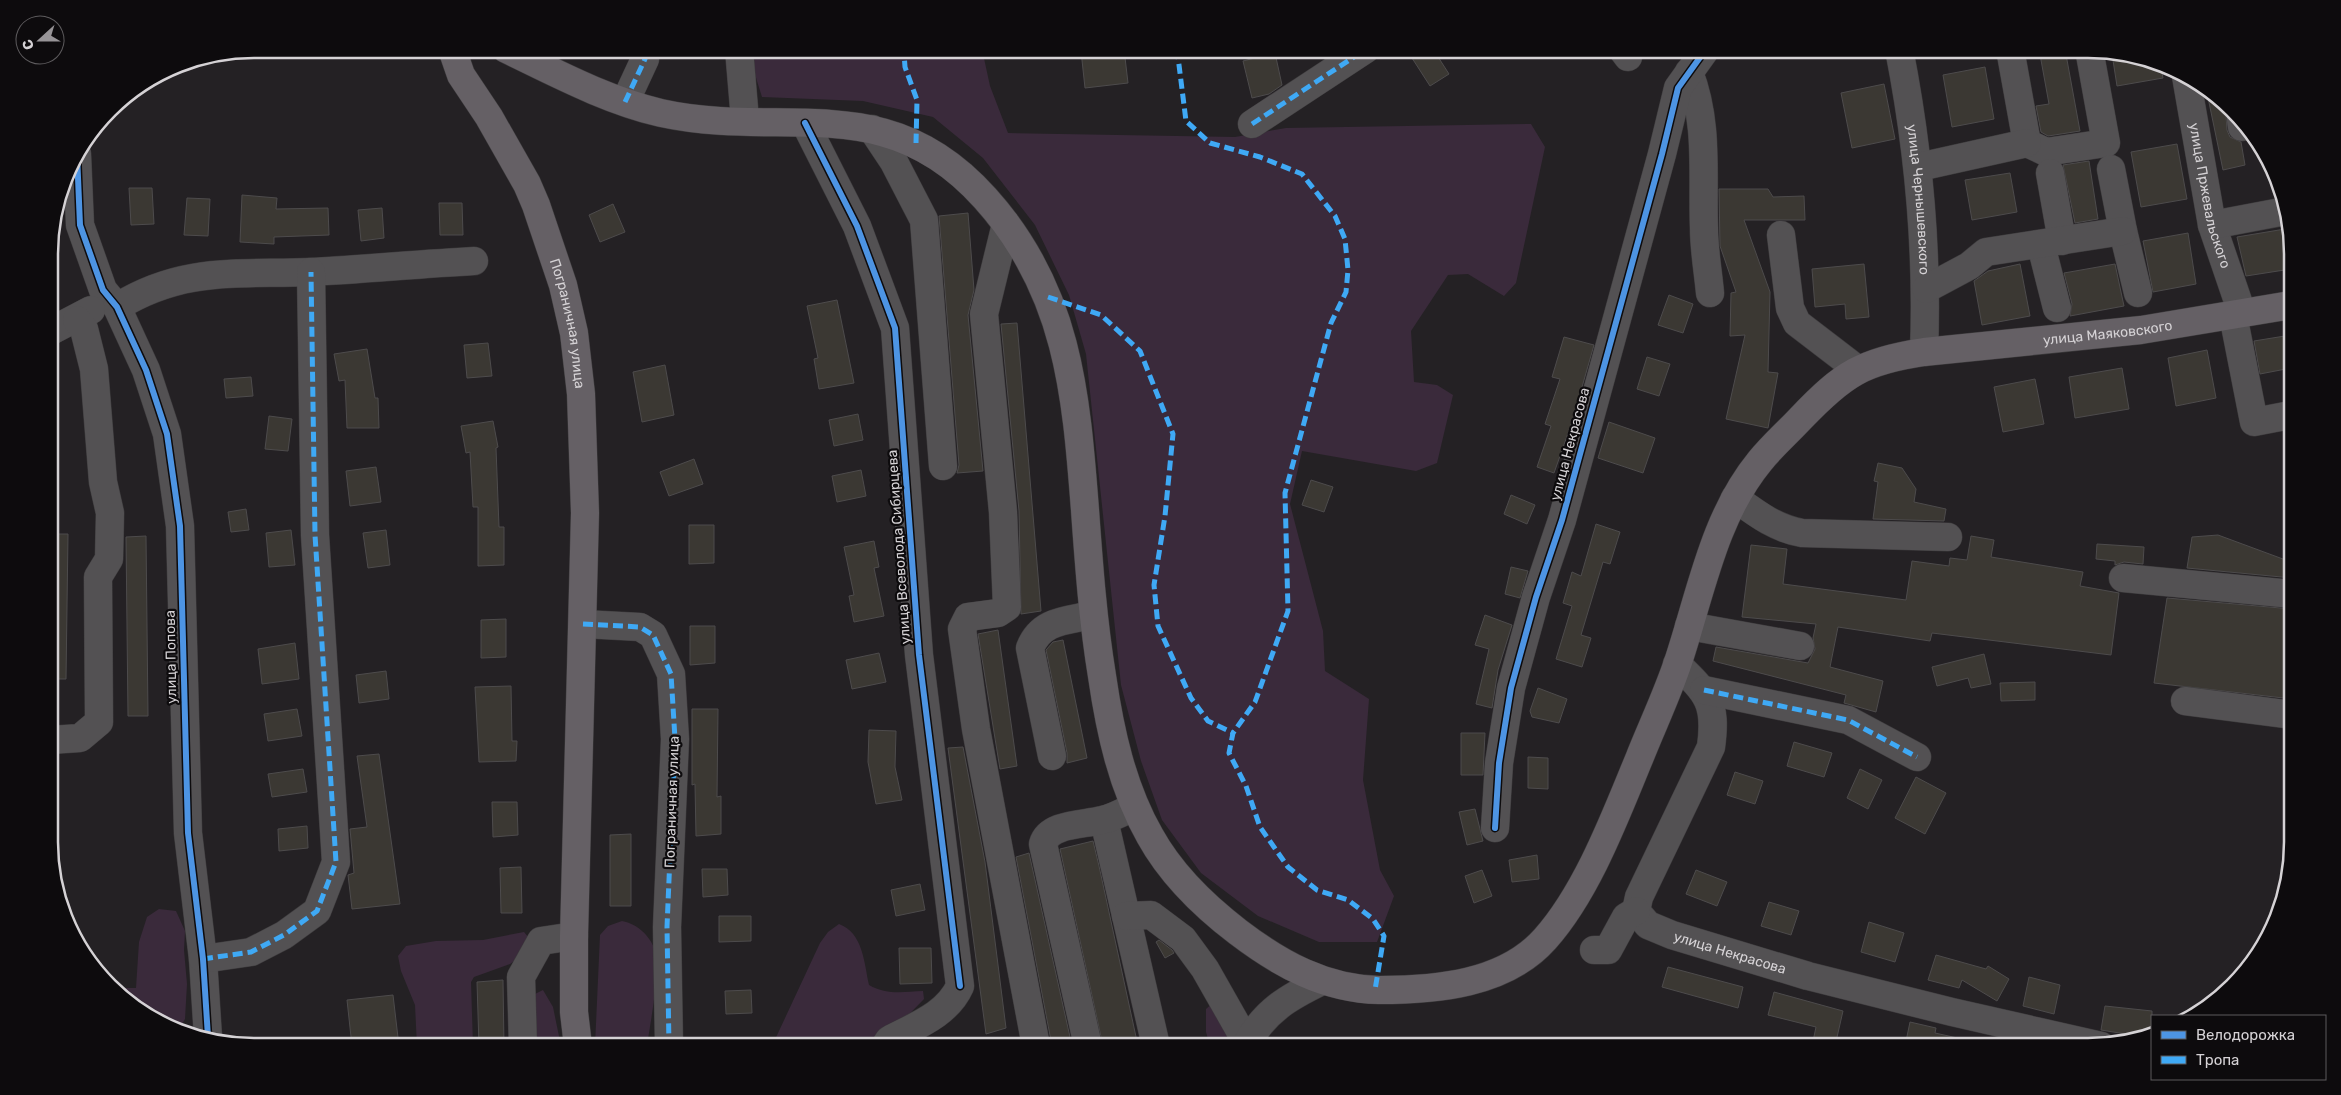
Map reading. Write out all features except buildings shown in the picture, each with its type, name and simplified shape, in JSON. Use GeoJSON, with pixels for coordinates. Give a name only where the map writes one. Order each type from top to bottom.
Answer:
{"type":"FeatureCollection","features":[{"type":"Feature","properties":{"kind":"main road","name":"Пограничная улица"},"geometry":{"type":"LineString","coordinates":[[455,58],[461,75],[489,117],[527,184],[563,285],[574,333],[585,455],[574,936],[574,1012],[577,1038]]}},
{"type":"Feature","properties":{"kind":"main road","name":"улица Маяковского"},"geometry":{"type":"LineString","coordinates":[[525,58],[589,89],[662,113],[699,118],[844,124],[872,129],[916,143],[936,154],[958,171],[1006,224],[1030,261],[1048,297],[1061,336],[1073,382],[1079,433],[1092,615],[1114,742],[1135,806],[1150,836],[1169,865],[1219,918],[1272,956],[1296,970],[1322,980],[1375,990],[1451,984],[1487,976],[1513,966],[1534,951],[1558,924],[1584,880],[1616,815],[1678,664],[1715,542],[1735,498],[1758,463],[1821,397],[1857,369],[1894,356],[2112,334],[2284,306]]}},
{"type":"Feature","properties":{"kind":"street"},"geometry":{"type":"LineString","coordinates":[[626,102],[645,58]]}},
{"type":"Feature","properties":{"kind":"street"},"geometry":{"type":"LineString","coordinates":[[740,58],[745,120]]}},
{"type":"Feature","properties":{"kind":"street"},"geometry":{"type":"LineString","coordinates":[[1252,124],[1352,58]]}},
{"type":"Feature","properties":{"kind":"street","name":"улица Некрасова"},"geometry":{"type":"LineString","coordinates":[[1495,828],[1499,763],[1514,679],[1536,597],[1562,520],[1662,154],[1678,88],[1700,58]]}},
{"type":"Feature","properties":{"kind":"street","name":"улица Чернышевского"},"geometry":{"type":"LineString","coordinates":[[1900,58],[1919,167],[1926,289],[1924,352]]}},
{"type":"Feature","properties":{"kind":"street"},"geometry":{"type":"LineString","coordinates":[[2012,58],[2028,143]]}},
{"type":"Feature","properties":{"kind":"street"},"geometry":{"type":"LineString","coordinates":[[1919,167],[2028,143],[2046,152],[2106,143],[2091,58]]}},
{"type":"Feature","properties":{"kind":"street"},"geometry":{"type":"LineString","coordinates":[[1690,72],[1698,94],[1702,121],[1704,229],[1710,293]]}},
{"type":"Feature","properties":{"kind":"street","name":"улица Пржевальского"},"geometry":{"type":"LineString","coordinates":[[2188,85],[2212,225],[2238,314],[2254,422],[2284,416]]}},
{"type":"Feature","properties":{"kind":"street","name":"улица Всеволода Сибирцева"},"geometry":{"type":"LineString","coordinates":[[805,123],[857,226],[895,328],[919,654],[960,986],[956,995],[941,1012],[893,1038]]}},
{"type":"Feature","properties":{"kind":"street"},"geometry":{"type":"LineString","coordinates":[[872,129],[894,162],[924,220],[943,466]]}},
{"type":"Feature","properties":{"kind":"street","name":"улица Попова"},"geometry":{"type":"LineString","coordinates":[[78,168],[80,225],[110,299],[146,370],[167,434],[180,526],[185,670],[184,752],[188,833],[203,959],[208,1032]]}},
{"type":"Feature","properties":{"kind":"street"},"geometry":{"type":"LineString","coordinates":[[2111,169],[2138,293]]}},
{"type":"Feature","properties":{"kind":"street"},"geometry":{"type":"LineString","coordinates":[[2050,173],[2051,243],[2057,308]]}},
{"type":"Feature","properties":{"kind":"street"},"geometry":{"type":"LineString","coordinates":[[2212,225],[2279,212]]}},
{"type":"Feature","properties":{"kind":"street"},"geometry":{"type":"LineString","coordinates":[[1006,224],[984,314],[1003,512],[1007,607],[998,613],[968,617],[962,629],[976,728],[1034,1038]]}},
{"type":"Feature","properties":{"kind":"street"},"geometry":{"type":"LineString","coordinates":[[1926,289],[1969,266],[1986,252],[2123,231]]}},
{"type":"Feature","properties":{"kind":"street"},"geometry":{"type":"LineString","coordinates":[[1781,235],[1790,308],[1797,323],[1857,369]]}},
{"type":"Feature","properties":{"kind":"street"},"geometry":{"type":"LineString","coordinates":[[58,328],[77,320],[110,299],[138,294],[160,285],[216,273],[311,272],[474,260]]}},
{"type":"Feature","properties":{"kind":"street"},"geometry":{"type":"LineString","coordinates":[[203,959],[251,952],[284,935],[317,911],[336,862],[315,535],[311,272]]}},
{"type":"Feature","properties":{"kind":"street"},"geometry":{"type":"LineString","coordinates":[[58,739],[80,738],[99,722],[98,577],[109,559],[110,513],[103,482],[94,369],[84,329],[77,320]]}},
{"type":"Feature","properties":{"kind":"street"},"geometry":{"type":"LineString","coordinates":[[1735,498],[1770,523],[1785,530],[1802,533],[1948,538]]}},
{"type":"Feature","properties":{"kind":"street"},"geometry":{"type":"LineString","coordinates":[[2122,578],[2284,593]]}},
{"type":"Feature","properties":{"kind":"street"},"geometry":{"type":"LineString","coordinates":[[1052,756],[1030,648],[1035,636],[1046,626],[1092,615]]}},
{"type":"Feature","properties":{"kind":"street","name":"Пограничная улица"},"geometry":{"type":"LineString","coordinates":[[582,624],[640,627],[653,635],[671,674],[675,739],[667,936],[669,1038]]}},
{"type":"Feature","properties":{"kind":"street"},"geometry":{"type":"LineString","coordinates":[[1689,626],[1800,646]]}},
{"type":"Feature","properties":{"kind":"street"},"geometry":{"type":"LineString","coordinates":[[1594,950],[1608,950],[1626,917],[1636,912],[1639,897],[1711,747],[1714,723],[1711,705],[1704,690],[1678,664]]}},
{"type":"Feature","properties":{"kind":"street"},"geometry":{"type":"LineString","coordinates":[[1704,690],[1848,720],[1917,757]]}},
{"type":"Feature","properties":{"kind":"street"},"geometry":{"type":"LineString","coordinates":[[2185,701],[2284,714]]}},
{"type":"Feature","properties":{"kind":"street"},"geometry":{"type":"LineString","coordinates":[[1086,1038],[1043,844],[1045,837],[1053,830],[1104,820],[1135,806]]}},
{"type":"Feature","properties":{"kind":"street"},"geometry":{"type":"LineString","coordinates":[[1104,820],[1154,1038]]}},
{"type":"Feature","properties":{"kind":"street","name":"улица Некрасова"},"geometry":{"type":"LineString","coordinates":[[1636,912],[1648,924],[1672,935],[1798,973],[1952,1012],[2066,1038]]}},
{"type":"Feature","properties":{"kind":"street"},"geometry":{"type":"LineString","coordinates":[[1126,916],[1151,915],[1183,939],[1205,968],[1243,1038]]}},
{"type":"Feature","properties":{"kind":"street"},"geometry":{"type":"LineString","coordinates":[[522,1038],[521,977],[542,941],[574,936]]}},
{"type":"Feature","properties":{"kind":"street"},"geometry":{"type":"LineString","coordinates":[[1250,1038],[1254,1030],[1284,1000],[1322,980]]}},
{"type":"Feature","properties":{"kind":"shaded area"},"geometry":{"type":"Polygon","coordinates":[[[752,58],[984,58],[990,86],[1008,133],[1235,137],[1286,128],[1531,124],[1545,147],[1516,283],[1504,296],[1468,274],[1448,275],[1411,331],[1414,382],[1437,385],[1453,395],[1437,463],[1416,471],[1302,451],[1290,504],[1323,631],[1325,671],[1369,699],[1363,780],[1380,870],[1394,896],[1377,942],[1319,942],[1258,916],[1201,873],[1162,820],[1141,761],[1121,685],[1086,354],[1069,295],[1035,225],[983,158],[933,117],[863,101],[762,97],[752,65],[752,58]]]}},
{"type":"Feature","properties":{"kind":"shaded area"},"geometry":{"type":"Polygon","coordinates":[[[159,909],[176,911],[185,931],[184,950],[187,984],[185,1019],[182,1024],[155,1011],[123,988],[136,988],[139,942],[147,917],[159,909]]]}},
{"type":"Feature","properties":{"kind":"shaded area"},"geometry":{"type":"Polygon","coordinates":[[[622,921],[634,925],[644,932],[654,948],[657,962],[656,985],[648,1038],[595,1038],[600,935],[608,926],[622,921]]]}},
{"type":"Feature","properties":{"kind":"shaded area"},"geometry":{"type":"Polygon","coordinates":[[[839,924],[853,934],[858,941],[864,958],[869,985],[888,992],[923,991],[924,999],[886,1038],[776,1038],[820,943],[828,932],[839,924]]]}},
{"type":"Feature","properties":{"kind":"shaded area"},"geometry":{"type":"Polygon","coordinates":[[[524,932],[529,938],[528,951],[510,964],[474,977],[471,982],[473,1038],[417,1038],[415,1005],[401,971],[398,956],[406,946],[436,941],[483,940],[524,932]]]}},
{"type":"Feature","properties":{"kind":"shaded area"},"geometry":{"type":"Polygon","coordinates":[[[543,990],[553,1007],[559,1038],[529,1038],[527,998],[543,990]]]}},
{"type":"Feature","properties":{"kind":"shaded area"},"geometry":{"type":"Polygon","coordinates":[[[1213,1003],[1230,1038],[1208,1038],[1206,1009],[1213,1003]]]}},
{"type":"Feature","properties":{"kind":"marked path"},"geometry":{"type":"LineString","coordinates":[[625,102],[645,58]]}},
{"type":"Feature","properties":{"kind":"marked path"},"geometry":{"type":"LineString","coordinates":[[904,58],[905,67],[917,100],[916,143]]}},
{"type":"Feature","properties":{"kind":"marked path"},"geometry":{"type":"LineString","coordinates":[[1178,58],[1186,121],[1210,143],[1260,157],[1302,174],[1335,216],[1345,239],[1348,270],[1346,292],[1331,323],[1285,493],[1288,611],[1255,702],[1233,733],[1229,753],[1246,786],[1260,827],[1288,867],[1317,890],[1348,900],[1373,919],[1384,936],[1375,990]]}},
{"type":"Feature","properties":{"kind":"marked path"},"geometry":{"type":"LineString","coordinates":[[1252,124],[1352,58]]}},
{"type":"Feature","properties":{"kind":"marked path"},"geometry":{"type":"LineString","coordinates":[[203,959],[251,952],[284,935],[317,911],[336,862],[315,535],[311,272]]}},
{"type":"Feature","properties":{"kind":"marked path"},"geometry":{"type":"LineString","coordinates":[[1048,297],[1101,315],[1140,351],[1173,434],[1165,516],[1154,585],[1158,626],[1191,698],[1208,721],[1233,733]]}},
{"type":"Feature","properties":{"kind":"marked path"},"geometry":{"type":"LineString","coordinates":[[583,624],[640,627],[653,635],[671,674],[675,739],[667,927],[669,1038]]}},
{"type":"Feature","properties":{"kind":"marked path"},"geometry":{"type":"LineString","coordinates":[[1704,690],[1848,720],[1917,757]]}},
{"type":"Feature","properties":{"kind":"cycle path"},"geometry":{"type":"LineString","coordinates":[[1495,828],[1499,763],[1511,688],[1536,597],[1562,520],[1662,154],[1678,88],[1700,58]]}},
{"type":"Feature","properties":{"kind":"cycle path"},"geometry":{"type":"LineString","coordinates":[[805,123],[857,226],[895,328],[919,655],[960,986]]}},
{"type":"Feature","properties":{"kind":"cycle path"},"geometry":{"type":"LineString","coordinates":[[78,168],[80,225],[103,290],[117,307],[146,370],[167,434],[180,526],[188,833],[203,959],[208,1032]]}}]}
